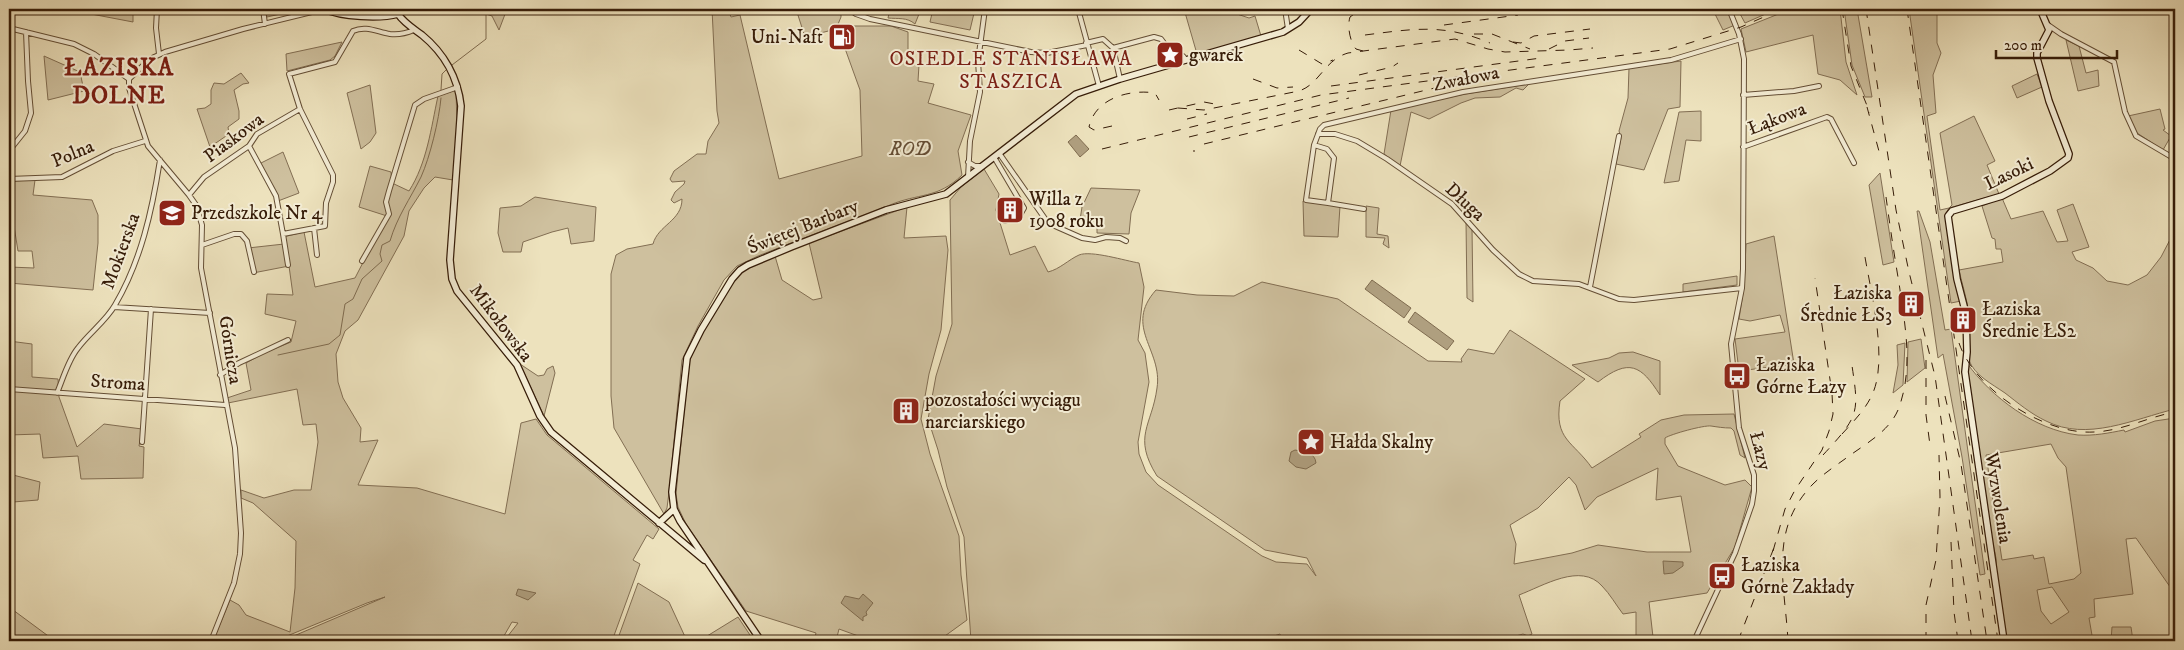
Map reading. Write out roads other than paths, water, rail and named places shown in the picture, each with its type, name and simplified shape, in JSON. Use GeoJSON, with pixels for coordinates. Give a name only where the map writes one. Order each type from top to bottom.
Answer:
{"type":"FeatureCollection","features":[{"type":"Feature","properties":{"kind":"street"},"geometry":{"type":"LineString","coordinates":[[157,9],[156,28],[159,54]]}},
{"type":"Feature","properties":{"kind":"street"},"geometry":{"type":"LineString","coordinates":[[263,9],[266,24]]}},
{"type":"Feature","properties":{"kind":"street"},"geometry":{"type":"LineString","coordinates":[[9,28],[74,44],[94,54],[129,79],[159,54],[324,9],[340,13],[388,16],[409,9]]}},
{"type":"Feature","properties":{"kind":"street"},"geometry":{"type":"LineString","coordinates":[[849,9],[856,14],[870,19],[1031,52],[1047,53],[1103,39],[1113,48],[1120,78]]}},
{"type":"Feature","properties":{"kind":"street"},"geometry":{"type":"LineString","coordinates":[[968,177],[970,141],[980,96],[978,71],[985,9]]}},
{"type":"Feature","properties":{"kind":"street"},"geometry":{"type":"LineString","coordinates":[[1078,9],[1099,86]]}},
{"type":"Feature","properties":{"kind":"street"},"geometry":{"type":"LineString","coordinates":[[1285,9],[1289,29]]}},
{"type":"Feature","properties":{"kind":"street","name":"Świętej Barbary"},"geometry":{"type":"LineString","coordinates":[[708,563],[674,509],[672,492],[687,358],[700,330],[732,278],[748,265],[791,247],[886,210],[937,198],[946,194],[1064,101],[1076,94],[1120,78],[1289,29],[1311,9]]}},
{"type":"Feature","properties":{"kind":"street","name":"Łąkowa"},"geometry":{"type":"LineString","coordinates":[[1729,9],[1741,39],[1744,59],[1742,288]]}},
{"type":"Feature","properties":{"kind":"street"},"geometry":{"type":"LineString","coordinates":[[2040,9],[2048,25],[2114,62],[2126,112],[2136,136],[2175,158]]}},
{"type":"Feature","properties":{"kind":"street","name":"Mikołowska"},"geometry":{"type":"LineString","coordinates":[[398,14],[439,52],[458,87],[461,106],[450,260],[452,279],[457,291],[517,365],[540,416],[550,432],[708,563]]}},
{"type":"Feature","properties":{"kind":"street","name":"Lasoki"},"geometry":{"type":"LineString","coordinates":[[1966,360],[1966,314],[1957,278],[1948,216],[1952,211],[2002,196],[2050,171],[2068,158],[2069,154],[2049,101],[2037,58],[2037,53],[2048,35],[2048,25]]}},
{"type":"Feature","properties":{"kind":"street"},"geometry":{"type":"LineString","coordinates":[[283,234],[324,226],[326,202],[333,182],[332,175],[300,109],[289,74],[335,62],[353,31],[358,29],[364,28],[391,34],[416,30]]}},
{"type":"Feature","properties":{"kind":"street"},"geometry":{"type":"LineString","coordinates":[[9,151],[25,131],[31,113],[26,32]]}},
{"type":"Feature","properties":{"kind":"street"},"geometry":{"type":"LineString","coordinates":[[1113,48],[1154,37],[1161,39],[1170,51],[1183,56],[1186,60]]}},
{"type":"Feature","properties":{"kind":"street","name":"Zwałowa"},"geometry":{"type":"LineString","coordinates":[[1318,134],[1320,129],[1328,124],[1463,92],[1670,60],[1741,39]]}},
{"type":"Feature","properties":{"kind":"street","name":"Górnicza"},"geometry":{"type":"LineString","coordinates":[[129,79],[129,88],[145,141],[189,195],[200,215],[202,272],[225,405],[235,448],[242,533],[240,554],[234,584],[211,641]]}},
{"type":"Feature","properties":{"kind":"street"},"geometry":{"type":"LineString","coordinates":[[1743,95],[1794,91],[1818,86]]}},
{"type":"Feature","properties":{"kind":"street"},"geometry":{"type":"LineString","coordinates":[[362,261],[389,214],[386,202],[415,105],[424,98],[458,87]]}},
{"type":"Feature","properties":{"kind":"street","name":"Piaskowa"},"geometry":{"type":"LineString","coordinates":[[189,195],[204,178],[248,146],[257,134],[300,109]]}},
{"type":"Feature","properties":{"kind":"street","name":"Łąkowa"},"geometry":{"type":"LineString","coordinates":[[1743,147],[1827,117],[1831,119],[1854,163]]}},
{"type":"Feature","properties":{"kind":"street"},"geometry":{"type":"LineString","coordinates":[[1318,134],[1314,145],[1306,200],[1364,209]]}},
{"type":"Feature","properties":{"kind":"street","name":"Długa"},"geometry":{"type":"LineString","coordinates":[[1318,134],[1335,134],[1357,141],[1386,159],[1452,204],[1493,250],[1519,274],[1533,280],[1578,284],[1620,299],[1634,300],[1742,288]]}},
{"type":"Feature","properties":{"kind":"street"},"geometry":{"type":"LineString","coordinates":[[1590,287],[1619,136]]}},
{"type":"Feature","properties":{"kind":"street","name":"Polna"},"geometry":{"type":"LineString","coordinates":[[9,179],[62,177],[114,151],[145,141]]}},
{"type":"Feature","properties":{"kind":"street"},"geometry":{"type":"LineString","coordinates":[[1314,145],[1327,149],[1334,158],[1328,203]]}},
{"type":"Feature","properties":{"kind":"street"},"geometry":{"type":"LineString","coordinates":[[248,146],[276,196],[288,265]]}},
{"type":"Feature","properties":{"kind":"street"},"geometry":{"type":"LineString","coordinates":[[996,155],[1024,208],[1020,215],[1005,222]]}},
{"type":"Feature","properties":{"kind":"street"},"geometry":{"type":"LineString","coordinates":[[996,155],[1048,223],[1082,238],[1092,240],[1106,237],[1120,238],[1126,241]]}},
{"type":"Feature","properties":{"kind":"street","name":"Mokierska"},"geometry":{"type":"LineString","coordinates":[[57,393],[76,349],[114,307],[140,251],[148,223],[160,160]]}},
{"type":"Feature","properties":{"kind":"street"},"geometry":{"type":"LineString","coordinates":[[968,162],[974,166],[982,166]]}},
{"type":"Feature","properties":{"kind":"street"},"geometry":{"type":"LineString","coordinates":[[314,228],[317,255]]}},
{"type":"Feature","properties":{"kind":"street"},"geometry":{"type":"LineString","coordinates":[[202,245],[234,234],[241,234],[247,241],[254,272]]}},
{"type":"Feature","properties":{"kind":"street","name":"Łazy"},"geometry":{"type":"LineString","coordinates":[[1694,641],[1735,553],[1752,504],[1754,491],[1754,475],[1739,428],[1731,344],[1742,288]]}},
{"type":"Feature","properties":{"kind":"street"},"geometry":{"type":"LineString","coordinates":[[114,307],[210,313]]}},
{"type":"Feature","properties":{"kind":"street"},"geometry":{"type":"LineString","coordinates":[[142,442],[151,309]]}},
{"type":"Feature","properties":{"kind":"street"},"geometry":{"type":"LineString","coordinates":[[220,375],[239,363],[288,340]]}},
{"type":"Feature","properties":{"kind":"street","name":"Wyzwolenia"},"geometry":{"type":"LineString","coordinates":[[1966,360],[1964,372],[2004,641]]}},
{"type":"Feature","properties":{"kind":"street","name":"Stroma"},"geometry":{"type":"LineString","coordinates":[[9,389],[225,405]]}},
{"type":"Feature","properties":{"kind":"street"},"geometry":{"type":"LineString","coordinates":[[659,523],[674,509]]}},
{"type":"Feature","properties":{"kind":"street"},"geometry":{"type":"LineString","coordinates":[[708,563],[761,641]]}},
{"type":"Feature","properties":{"kind":"waterway"},"geometry":{"type":"LineString","coordinates":[[452,65],[486,39],[486,9]]}},
{"type":"Feature","properties":{"kind":"waterway"},"geometry":{"type":"LineString","coordinates":[[441,90],[442,74],[446,70]]}},
{"type":"Feature","properties":{"kind":"waterway"},"geometry":{"type":"LineString","coordinates":[[278,355],[329,344],[340,335],[345,304],[353,299],[362,279],[382,261],[380,254],[382,245],[390,241],[400,216],[421,177],[434,138],[441,98]]}},
{"type":"Feature","properties":{"kind":"railway"},"geometry":{"type":"LineString","coordinates":[[1363,51],[1356,49],[1352,42],[1349,29],[1350,17],[1357,12],[1384,9]]}},
{"type":"Feature","properties":{"kind":"railway"},"geometry":{"type":"LineString","coordinates":[[1102,149],[1321,95],[1670,49],[1741,27],[1782,9]]}},
{"type":"Feature","properties":{"kind":"railway"},"geometry":{"type":"LineString","coordinates":[[1842,9],[1851,66],[1870,113]]}},
{"type":"Feature","properties":{"kind":"railway"},"geometry":{"type":"LineString","coordinates":[[1866,9],[1896,210],[1909,272],[1935,376],[1972,641]]}},
{"type":"Feature","properties":{"kind":"railway"},"geometry":{"type":"LineString","coordinates":[[1907,9],[1998,641]]}},
{"type":"Feature","properties":{"kind":"railway"},"geometry":{"type":"LineString","coordinates":[[1444,25],[1518,15]]}},
{"type":"Feature","properties":{"kind":"railway"},"geometry":{"type":"LineString","coordinates":[[1365,35],[1428,29],[1457,32],[1490,43]]}},
{"type":"Feature","properties":{"kind":"railway"},"geometry":{"type":"LineString","coordinates":[[1513,42],[1521,43],[1534,36],[1590,29]]}},
{"type":"Feature","properties":{"kind":"railway"},"geometry":{"type":"LineString","coordinates":[[1474,34],[1492,34],[1530,49]]}},
{"type":"Feature","properties":{"kind":"railway"},"geometry":{"type":"LineString","coordinates":[[1549,49],[1565,41],[1589,38]]}},
{"type":"Feature","properties":{"kind":"railway"},"geometry":{"type":"LineString","coordinates":[[1178,108],[1204,110],[1299,91],[1312,83],[1333,61],[1348,53],[1455,39],[1505,52],[1593,48]]}},
{"type":"Feature","properties":{"kind":"railway"},"geometry":{"type":"LineString","coordinates":[[1299,50],[1322,64],[1333,60]]}},
{"type":"Feature","properties":{"kind":"railway"},"geometry":{"type":"LineString","coordinates":[[1331,86],[1541,58]]}},
{"type":"Feature","properties":{"kind":"railway"},"geometry":{"type":"LineString","coordinates":[[1359,75],[1392,67],[1398,63]]}},
{"type":"Feature","properties":{"kind":"railway"},"geometry":{"type":"LineString","coordinates":[[1253,79],[1277,88],[1293,87]]}},
{"type":"Feature","properties":{"kind":"railway"},"geometry":{"type":"LineString","coordinates":[[1204,144],[1447,85]]}},
{"type":"Feature","properties":{"kind":"railway"},"geometry":{"type":"LineString","coordinates":[[1112,126],[1094,130],[1089,127],[1098,109],[1106,102],[1125,94],[1145,92],[1155,93],[1159,100]]}},
{"type":"Feature","properties":{"kind":"railway"},"geometry":{"type":"LineString","coordinates":[[1189,137],[1349,98]]}},
{"type":"Feature","properties":{"kind":"railway"},"geometry":{"type":"LineString","coordinates":[[1169,110],[1204,102],[1220,105]]}},
{"type":"Feature","properties":{"kind":"railway"},"geometry":{"type":"LineString","coordinates":[[1867,107],[1880,155]]}},
{"type":"Feature","properties":{"kind":"railway"},"geometry":{"type":"LineString","coordinates":[[1187,119],[1207,114]]}},
{"type":"Feature","properties":{"kind":"railway"},"geometry":{"type":"LineString","coordinates":[[1788,641],[1782,558],[1790,520],[1799,502],[1813,484],[1877,436],[1889,424],[1898,410],[1903,394],[1907,363],[1906,331],[1886,197]]}},
{"type":"Feature","properties":{"kind":"railway"},"geometry":{"type":"LineString","coordinates":[[1842,434],[1866,406],[1877,380],[1879,363],[1877,324],[1864,251]]}},
{"type":"Feature","properties":{"kind":"railway"},"geometry":{"type":"LineString","coordinates":[[1773,551],[1785,509],[1795,490],[1822,450],[1833,414],[1832,393],[1815,278]]}},
{"type":"Feature","properties":{"kind":"railway"},"geometry":{"type":"LineString","coordinates":[[1959,343],[1967,360],[1996,393],[2034,418],[2054,426],[2075,431],[2104,431],[2125,427],[2175,412]]}},
{"type":"Feature","properties":{"kind":"railway"},"geometry":{"type":"LineString","coordinates":[[1823,455],[1845,430],[1854,412],[1856,402],[1851,359]]}},
{"type":"Feature","properties":{"kind":"railway"},"geometry":{"type":"LineString","coordinates":[[1926,360],[1926,415],[1930,445]]}},
{"type":"Feature","properties":{"kind":"railway"},"geometry":{"type":"LineString","coordinates":[[1945,396],[1961,464],[1987,641]]}},
{"type":"Feature","properties":{"kind":"railway"},"geometry":{"type":"LineString","coordinates":[[1926,641],[1926,605],[1936,560],[1940,497],[1939,455]]}},
{"type":"Feature","properties":{"kind":"railway"},"geometry":{"type":"LineString","coordinates":[[1951,542],[1954,612],[1958,641]]}},
{"type":"Feature","properties":{"kind":"railway"},"geometry":{"type":"LineString","coordinates":[[1738,641],[1775,545]]}},
{"type":"Feature","properties":{"kind":"place","name":"Uni-Naft"},"geometry":{"type":"Point","coordinates":[842,37]}},
{"type":"Feature","properties":{"kind":"place","name":"gwarek"},"geometry":{"type":"Point","coordinates":[1170,55]}},
{"type":"Feature","properties":{"kind":"place","name":"Willa z 1908 roku"},"geometry":{"type":"Point","coordinates":[1010,210]}},
{"type":"Feature","properties":{"kind":"place","name":"Przedszkole Nr 4"},"geometry":{"type":"Point","coordinates":[172,213]}},
{"type":"Feature","properties":{"kind":"place","name":"Łaziska Średnie ŁS3"},"geometry":{"type":"Point","coordinates":[1911,304]}},
{"type":"Feature","properties":{"kind":"place","name":"Łaziska Średnie ŁS2"},"geometry":{"type":"Point","coordinates":[1963,320]}},
{"type":"Feature","properties":{"kind":"place","name":"Łaziska Górne Łazy"},"geometry":{"type":"Point","coordinates":[1737,376]}},
{"type":"Feature","properties":{"kind":"place","name":"pozostałości wyciągu narciarskiego"},"geometry":{"type":"Point","coordinates":[906,411]}},
{"type":"Feature","properties":{"kind":"place","name":"Hałda Skalny"},"geometry":{"type":"Point","coordinates":[1311,442]}},
{"type":"Feature","properties":{"kind":"place","name":"Łaziska Górne Zakłady"},"geometry":{"type":"Point","coordinates":[1722,576]}},
{"type":"Feature","properties":{"kind":"district","name":"OSIEDLE STANISŁAWA STASZICA"},"geometry":{"type":"Point","coordinates":[1011,70]}},
{"type":"Feature","properties":{"kind":"district","name":"ŁAZISKA DOLNE"},"geometry":{"type":"Point","coordinates":[119,82]}},
{"type":"Feature","properties":{"kind":"park label","name":"ROD"},"geometry":{"type":"Point","coordinates":[910,149]}}]}
